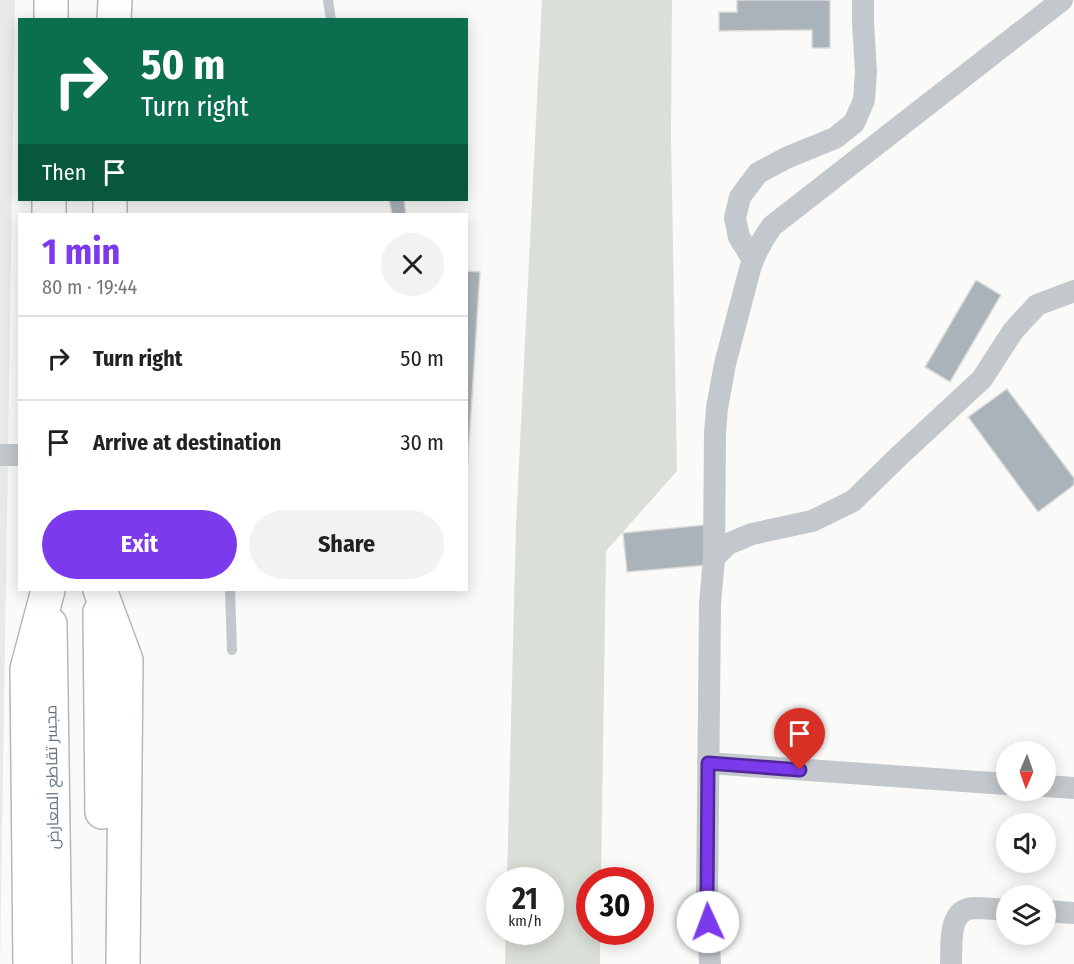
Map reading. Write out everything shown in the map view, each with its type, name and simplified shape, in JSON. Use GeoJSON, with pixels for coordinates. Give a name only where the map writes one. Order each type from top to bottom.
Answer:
{"type":"FeatureCollection","features":[{"type":"Feature","properties":{"kind":"highway"},"geometry":{"type":"LineString","coordinates":[[51,0],[51,18]]}},
{"type":"Feature","properties":{"kind":"highway"},"geometry":{"type":"LineString","coordinates":[[114,18],[115,0]]}},
{"type":"Feature","properties":{"kind":"highway"},"geometry":{"type":"LineString","coordinates":[[30,964],[27,669],[49,591]]}},
{"type":"Feature","properties":{"kind":"highway","name":"مجسر تقاطع المعارض"},"geometry":{"type":"LineString","coordinates":[[49,591],[55,964]]}},
{"type":"Feature","properties":{"kind":"highway"},"geometry":{"type":"LineString","coordinates":[[100,591],[104,964]]}},
{"type":"Feature","properties":{"kind":"highway"},"geometry":{"type":"LineString","coordinates":[[100,591],[126,660],[123,964]]}},
{"type":"Feature","properties":{"kind":"street"},"geometry":{"type":"LineString","coordinates":[[753,260],[740,237],[735,219],[740,197],[758,173],[786,158],[835,138],[854,123],[864,100],[866,72],[862,23],[863,0]]}},
{"type":"Feature","properties":{"kind":"street"},"geometry":{"type":"LineString","coordinates":[[710,964],[707,900],[708,763],[715,434],[725,364],[753,260],[772,226],[1062,0]]}},
{"type":"Feature","properties":{"kind":"street"},"geometry":{"type":"LineString","coordinates":[[714,558],[728,544],[752,534],[812,521],[853,501],[982,379],[1013,331],[1037,305],[1074,291]]}},
{"type":"Feature","properties":{"kind":"street"},"geometry":{"type":"LineString","coordinates":[[0,455],[18,455]]}},
{"type":"Feature","properties":{"kind":"street"},"geometry":{"type":"LineString","coordinates":[[708,763],[996,783]]}},
{"type":"Feature","properties":{"kind":"street"},"geometry":{"type":"LineString","coordinates":[[1056,787],[1074,788]]}},
{"type":"Feature","properties":{"kind":"street"},"geometry":{"type":"LineString","coordinates":[[951,964],[954,924],[960,913],[970,908],[996,909]]}},
{"type":"Feature","properties":{"kind":"street"},"geometry":{"type":"LineString","coordinates":[[1056,912],[1074,913]]}},
{"type":"Feature","properties":{"kind":"lane"},"geometry":{"type":"LineString","coordinates":[[328,0],[331,18]]}},
{"type":"Feature","properties":{"kind":"lane"},"geometry":{"type":"LineString","coordinates":[[230,591],[232,650]]}},
{"type":"Feature","properties":{"kind":"shaded area"},"geometry":{"type":"Polygon","coordinates":[[[0,0],[15,0],[0,964],[0,0]]]}},
{"type":"Feature","properties":{"kind":"shaded area"},"geometry":{"type":"Polygon","coordinates":[[[542,0],[672,0],[671,135],[677,471],[606,551],[601,867],[576,867],[576,945],[600,945],[600,964],[505,964],[506,945],[564,945],[564,867],[507,867],[516,525],[542,0]]]}},
{"type":"Feature","properties":{"kind":"building"},"geometry":{"type":"Polygon","coordinates":[[[737,0],[830,0],[830,48],[812,48],[812,30],[719,31],[719,12],[737,12],[737,0]]]}},
{"type":"Feature","properties":{"kind":"building"},"geometry":{"type":"Polygon","coordinates":[[[389,201],[404,201],[406,213],[392,213],[389,201]]]}},
{"type":"Feature","properties":{"kind":"building"},"geometry":{"type":"Polygon","coordinates":[[[468,271],[480,272],[468,458],[468,271]]]}},
{"type":"Feature","properties":{"kind":"building"},"geometry":{"type":"Polygon","coordinates":[[[976,280],[1001,295],[950,382],[925,367],[976,280]]]}},
{"type":"Feature","properties":{"kind":"building"},"geometry":{"type":"Polygon","coordinates":[[[1007,389],[1074,478],[1074,485],[1038,512],[968,417],[1007,389]]]}},
{"type":"Feature","properties":{"kind":"building"},"geometry":{"type":"Polygon","coordinates":[[[704,525],[708,565],[627,572],[623,533],[704,525]]]}},
{"type":"Feature","properties":{"kind":"route"},"geometry":{"type":"LineString","coordinates":[[708,922],[708,763],[800,770]]}}]}
